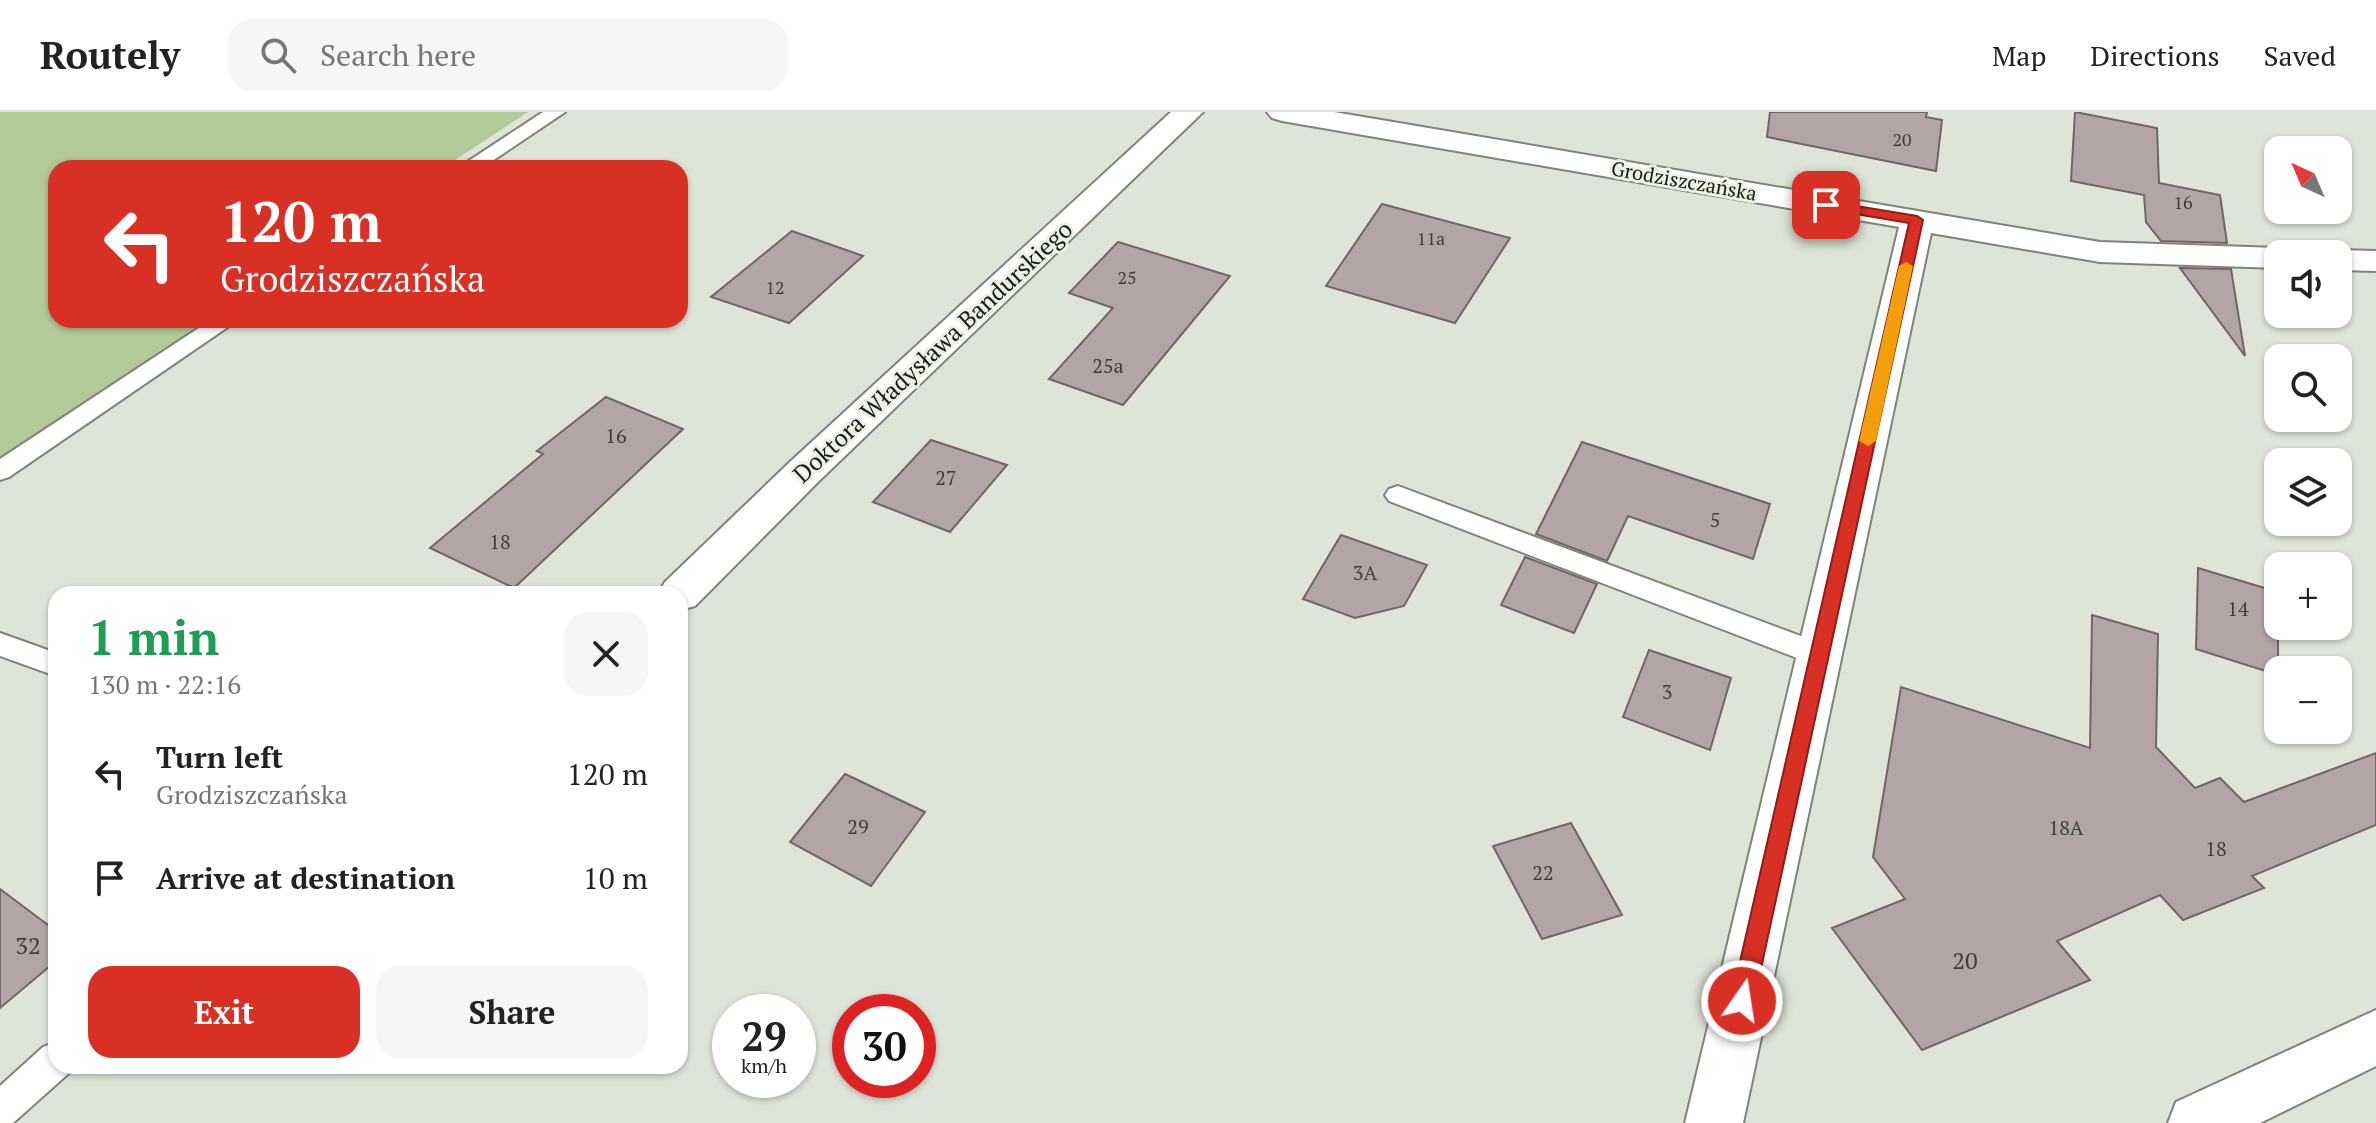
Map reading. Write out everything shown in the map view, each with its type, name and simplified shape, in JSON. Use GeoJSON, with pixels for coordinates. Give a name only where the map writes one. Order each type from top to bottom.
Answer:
{"type":"FeatureCollection","features":[{"type":"Feature","properties":{"kind":"street","name":"Doktora Władysława Bandurskiego"},"geometry":{"type":"LineString","coordinates":[[688,586],[805,471],[1188,112]]}},
{"type":"Feature","properties":{"kind":"street","name":"Grodziszczańska"},"geometry":{"type":"LineString","coordinates":[[1282,112],[2100,252],[2264,258]]}},
{"type":"Feature","properties":{"kind":"street"},"geometry":{"type":"LineString","coordinates":[[1714,1123],[1917,220]]}},
{"type":"Feature","properties":{"kind":"street"},"geometry":{"type":"LineString","coordinates":[[2352,260],[2376,261]]}},
{"type":"Feature","properties":{"kind":"street"},"geometry":{"type":"LineString","coordinates":[[2197,1123],[2376,1037]]}},
{"type":"Feature","properties":{"kind":"lane"},"geometry":{"type":"LineString","coordinates":[[481,160],[556,112]]}},
{"type":"Feature","properties":{"kind":"lane"},"geometry":{"type":"LineString","coordinates":[[0,471],[215,328]]}},
{"type":"Feature","properties":{"kind":"lane"},"geometry":{"type":"LineString","coordinates":[[1398,495],[1820,655]]}},
{"type":"Feature","properties":{"kind":"lane"},"geometry":{"type":"LineString","coordinates":[[0,644],[48,662]]}},
{"type":"Feature","properties":{"kind":"lane"},"geometry":{"type":"LineString","coordinates":[[0,1110],[48,1067]]}},
{"type":"Feature","properties":{"kind":"green space"},"geometry":{"type":"Polygon","coordinates":[[[0,112],[528,112],[455,160],[48,160],[48,328],[201,328],[0,461],[0,112]]]}},
{"type":"Feature","properties":{"kind":"building"},"geometry":{"type":"Polygon","coordinates":[[[1770,112],[1927,112],[1926,117],[1942,120],[1936,171],[1767,137],[1770,112]]]}},
{"type":"Feature","properties":{"kind":"building"},"geometry":{"type":"Polygon","coordinates":[[[2075,112],[2157,128],[2159,183],[2220,195],[2227,243],[2161,241],[2146,222],[2144,195],[2071,181],[2075,112]]]}},
{"type":"Feature","properties":{"kind":"building"},"geometry":{"type":"Polygon","coordinates":[[[1382,204],[1510,238],[1455,323],[1326,286],[1382,204]]]}},
{"type":"Feature","properties":{"kind":"building"},"geometry":{"type":"Polygon","coordinates":[[[792,231],[863,256],[789,323],[711,297],[792,231]]]}},
{"type":"Feature","properties":{"kind":"building"},"geometry":{"type":"Polygon","coordinates":[[[1118,242],[1230,276],[1123,405],[1049,379],[1113,308],[1069,293],[1118,242]]]}},
{"type":"Feature","properties":{"kind":"building"},"geometry":{"type":"Polygon","coordinates":[[[2180,268],[2231,269],[2245,356],[2180,268]]]}},
{"type":"Feature","properties":{"kind":"building"},"geometry":{"type":"Polygon","coordinates":[[[606,397],[683,429],[516,586],[510,586],[430,548],[543,454],[537,451],[606,397]]]}},
{"type":"Feature","properties":{"kind":"building"},"geometry":{"type":"Polygon","coordinates":[[[931,440],[1007,465],[950,532],[873,502],[931,440]]]}},
{"type":"Feature","properties":{"kind":"building"},"geometry":{"type":"Polygon","coordinates":[[[1582,442],[1770,504],[1753,559],[1628,516],[1607,561],[1536,534],[1582,442]]]}},
{"type":"Feature","properties":{"kind":"building"},"geometry":{"type":"Polygon","coordinates":[[[1341,535],[1427,565],[1404,606],[1355,618],[1303,599],[1341,535]]]}},
{"type":"Feature","properties":{"kind":"building"},"geometry":{"type":"Polygon","coordinates":[[[1525,557],[1597,584],[1574,633],[1501,605],[1525,557]]]}},
{"type":"Feature","properties":{"kind":"building"},"geometry":{"type":"Polygon","coordinates":[[[2198,568],[2264,588],[2264,640],[2278,640],[2278,656],[2264,656],[2264,671],[2196,649],[2198,568]]]}},
{"type":"Feature","properties":{"kind":"building"},"geometry":{"type":"Polygon","coordinates":[[[2092,615],[2158,634],[2156,747],[2195,788],[2220,778],[2244,802],[2376,753],[2376,825],[2252,876],[2264,888],[2183,920],[2160,895],[2057,941],[2090,980],[1922,1050],[1832,928],[1905,899],[1873,857],[1901,687],[2090,748],[2092,615]]]}},
{"type":"Feature","properties":{"kind":"building"},"geometry":{"type":"Polygon","coordinates":[[[1649,650],[1731,678],[1710,750],[1623,717],[1649,650]]]}},
{"type":"Feature","properties":{"kind":"building"},"geometry":{"type":"Polygon","coordinates":[[[845,774],[925,812],[871,886],[790,842],[845,774]]]}},
{"type":"Feature","properties":{"kind":"building"},"geometry":{"type":"Polygon","coordinates":[[[1571,823],[1622,915],[1542,939],[1493,846],[1571,823]]]}},
{"type":"Feature","properties":{"kind":"building"},"geometry":{"type":"Polygon","coordinates":[[[0,889],[48,925],[48,968],[0,1008],[0,889]]]}},
{"type":"Feature","properties":{"kind":"slow traffic"},"geometry":{"type":"LineString","coordinates":[[1868,441],[1906,266]]}},
{"type":"Feature","properties":{"kind":"route"},"geometry":{"type":"LineString","coordinates":[[1742,1001],[1917,220],[1826,205]]}}]}
